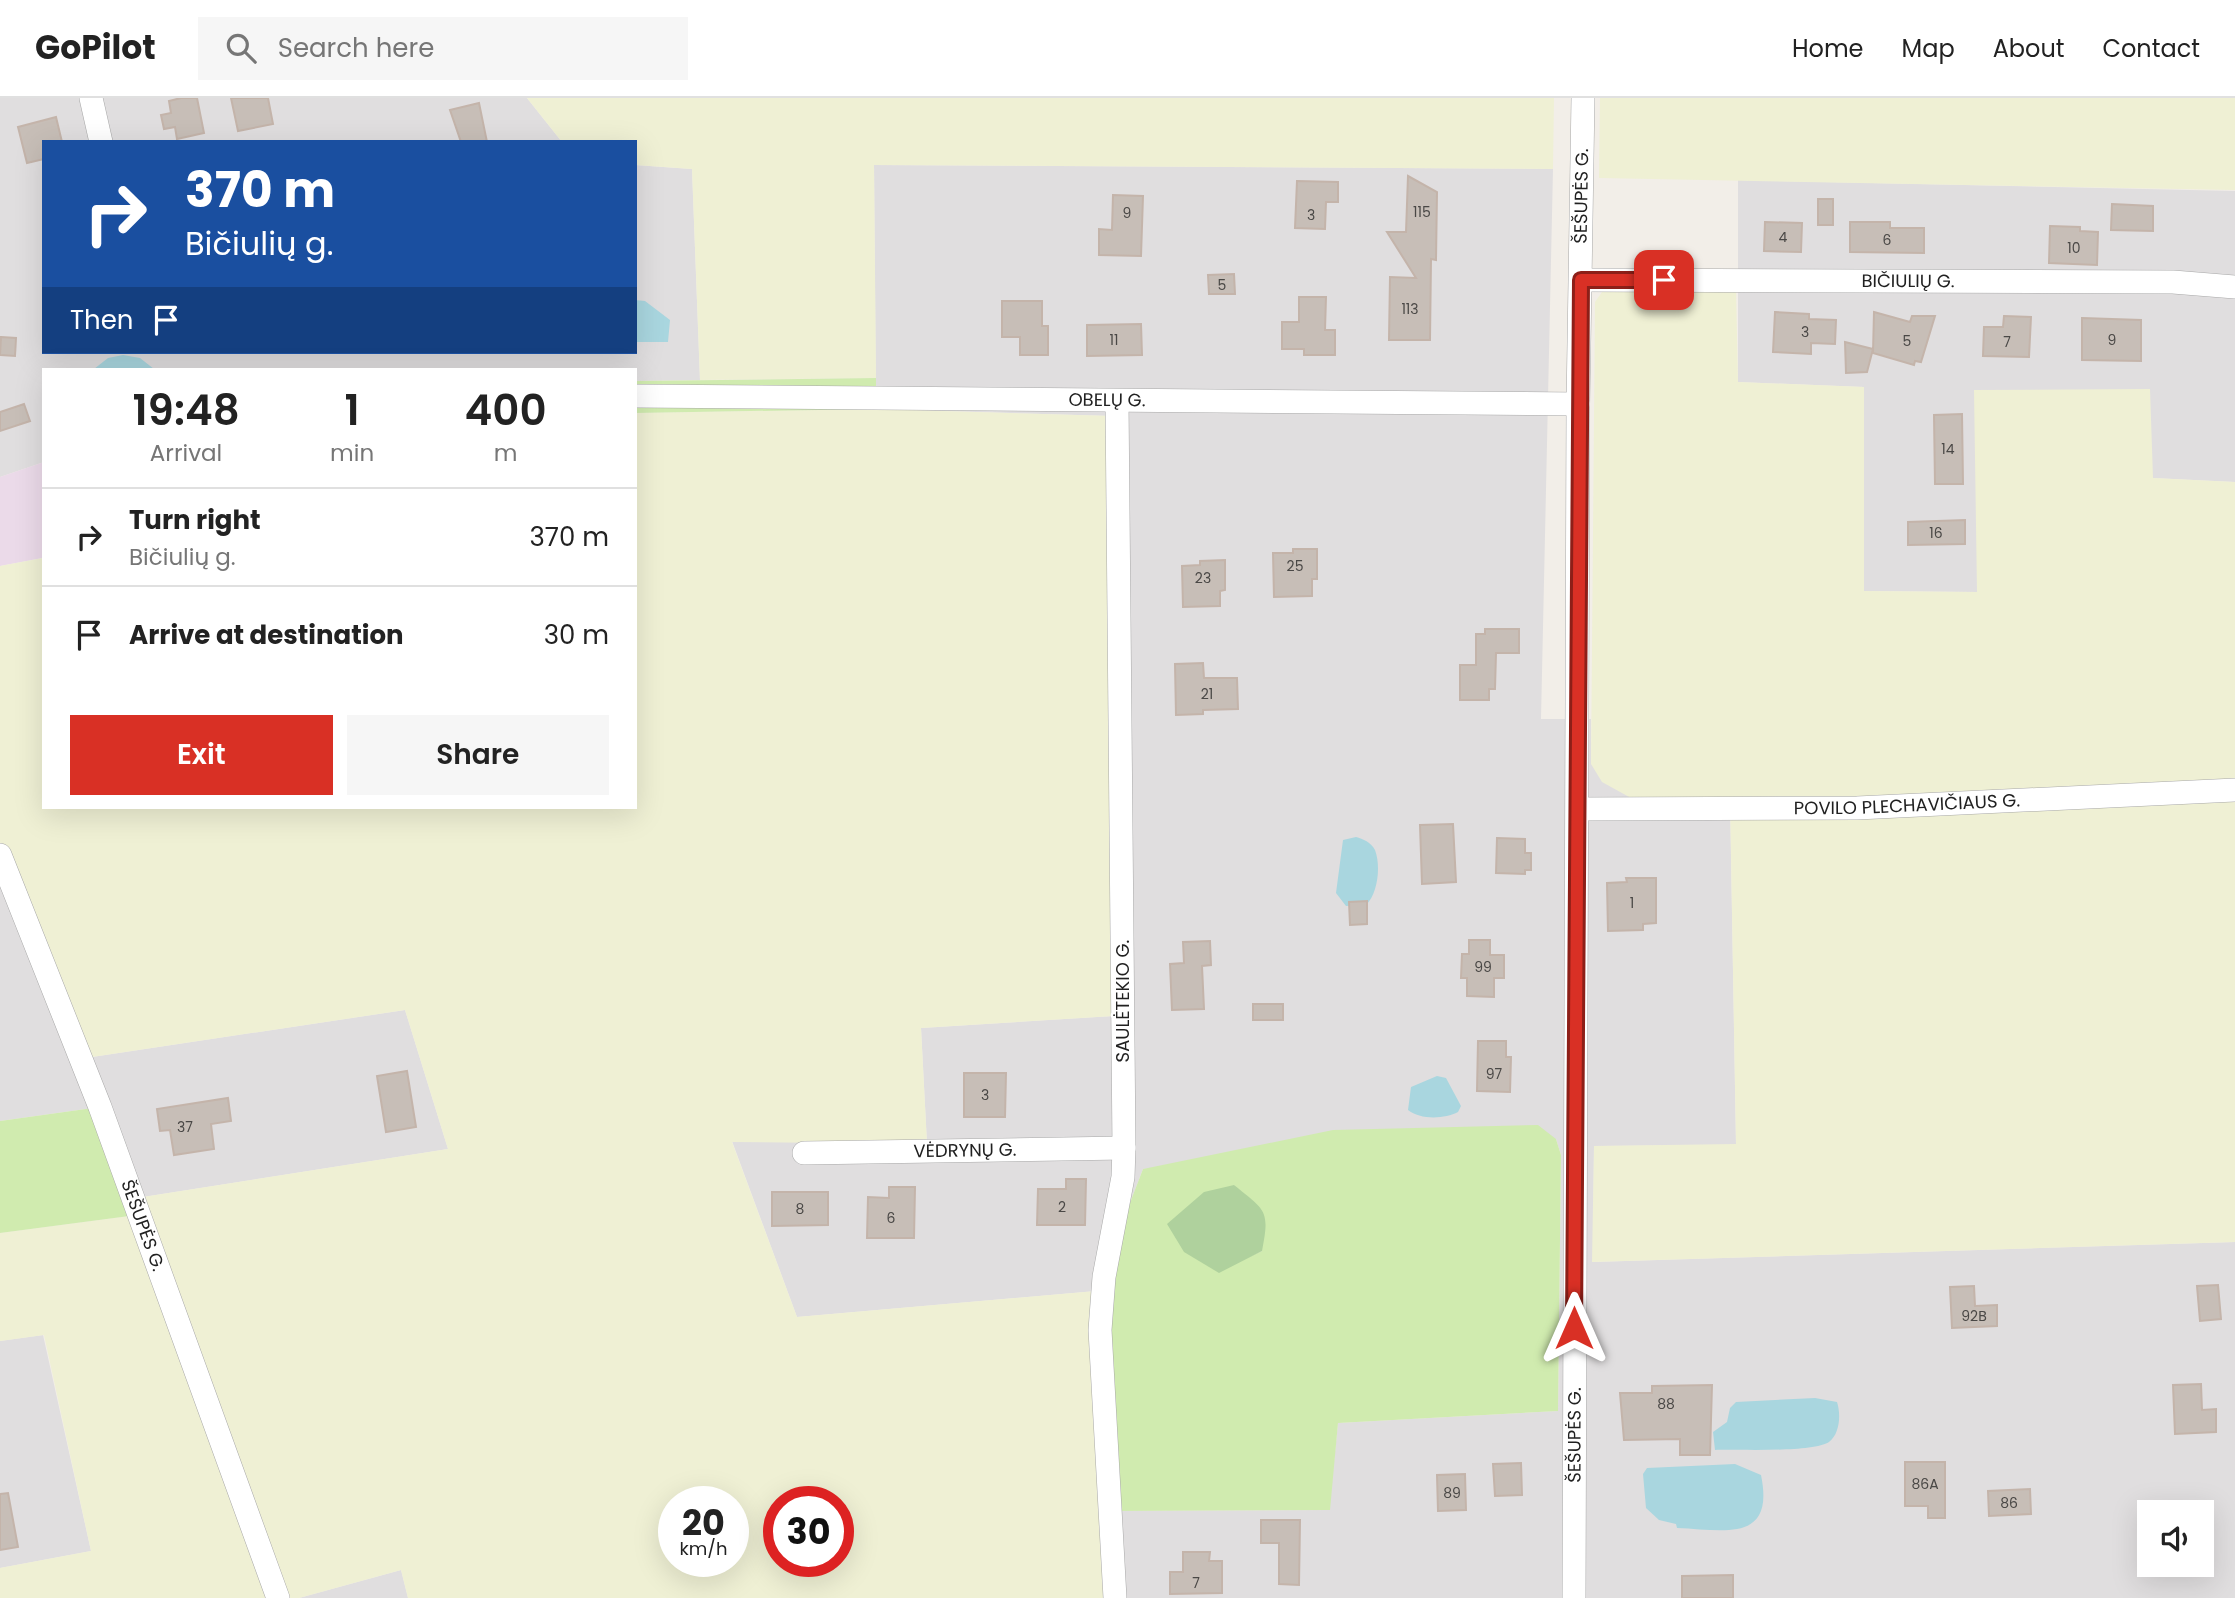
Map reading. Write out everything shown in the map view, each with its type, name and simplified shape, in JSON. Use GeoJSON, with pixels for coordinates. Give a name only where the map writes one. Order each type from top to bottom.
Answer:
{"type":"FeatureCollection","features":[{"type":"Feature","properties":{"kind":"street"},"geometry":{"type":"LineString","coordinates":[[91,98],[101,140]]}},
{"type":"Feature","properties":{"kind":"street","name":"ŠEŠUPĖS G."},"geometry":{"type":"LineString","coordinates":[[1574,1598],[1578,404],[1583,98]]}},
{"type":"Feature","properties":{"kind":"street","name":"BIČIULIŲ G."},"geometry":{"type":"LineString","coordinates":[[1581,280],[2173,282],[2235,287]]}},
{"type":"Feature","properties":{"kind":"street","name":"OBELŲ G."},"geometry":{"type":"LineString","coordinates":[[637,396],[1578,404]]}},
{"type":"Feature","properties":{"kind":"street","name":"SAULĖTEKIO G."},"geometry":{"type":"LineString","coordinates":[[1115,1598],[1100,1330],[1104,1278],[1123,1177],[1124,1148],[1117,402]]}},
{"type":"Feature","properties":{"kind":"street","name":"POVILO PLECHAVIČIAUS G."},"geometry":{"type":"LineString","coordinates":[[1578,809],[1857,807],[2235,790]]}},
{"type":"Feature","properties":{"kind":"street","name":"ŠEŠUPĖS G."},"geometry":{"type":"LineString","coordinates":[[0,855],[100,1107],[278,1598]]}},
{"type":"Feature","properties":{"kind":"street","name":"VĖDRYNŲ G."},"geometry":{"type":"LineString","coordinates":[[804,1153],[1124,1148]]}},
{"type":"Feature","properties":{"kind":"shaded area"},"geometry":{"type":"Polygon","coordinates":[[[0,98],[527,98],[560,140],[42,140],[42,354],[637,354],[637,165],[692,169],[700,380],[637,381],[637,368],[42,368],[42,463],[0,477],[0,98]]]}},
{"type":"Feature","properties":{"kind":"shaded area"},"geometry":{"type":"Polygon","coordinates":[[[874,165],[1553,169],[1541,719],[1591,719],[1591,764],[1730,798],[1736,1145],[1594,1146],[1593,1262],[2235,1242],[2235,1598],[1115,1598],[1110,1511],[1329,1510],[1338,1423],[1558,1411],[1561,1155],[1556,1139],[1143,1169],[1096,1291],[797,1317],[732,1141],[927,1144],[921,1028],[1113,1016],[1112,416],[876,409],[874,165]]]}},
{"type":"Feature","properties":{"kind":"shaded area"},"geometry":{"type":"Polygon","coordinates":[[[1738,180],[2235,191],[2235,482],[2152,478],[1977,592],[1863,591],[1864,387],[1738,382],[1738,180]]]}},
{"type":"Feature","properties":{"kind":"shaded area"},"geometry":{"type":"Polygon","coordinates":[[[42,463],[42,558],[0,566],[0,477],[42,463]]]}},
{"type":"Feature","properties":{"kind":"shaded area"},"geometry":{"type":"Polygon","coordinates":[[[0,855],[100,1107],[0,1121],[0,855]]]}},
{"type":"Feature","properties":{"kind":"shaded area"},"geometry":{"type":"Polygon","coordinates":[[[405,1010],[448,1149],[143,1197],[92,1057],[405,1010]]]}},
{"type":"Feature","properties":{"kind":"shaded area"},"geometry":{"type":"Polygon","coordinates":[[[43,1335],[91,1551],[0,1568],[0,1341],[43,1335]]]}},
{"type":"Feature","properties":{"kind":"shaded area"},"geometry":{"type":"Polygon","coordinates":[[[401,1570],[408,1598],[299,1598],[401,1570]]]}},
{"type":"Feature","properties":{"kind":"green space"},"geometry":{"type":"Polygon","coordinates":[[[527,98],[1554,98],[1553,169],[874,165],[876,378],[700,380],[692,169],[637,165],[637,140],[560,140],[527,98]]]}},
{"type":"Feature","properties":{"kind":"green space"},"geometry":{"type":"Polygon","coordinates":[[[1600,98],[2235,98],[2235,190],[1599,178],[1600,98]]]}},
{"type":"Feature","properties":{"kind":"green space"},"geometry":{"type":"Polygon","coordinates":[[[1736,289],[1738,382],[1864,387],[1864,591],[1977,592],[1974,390],[2150,389],[2153,478],[2235,482],[2235,1242],[1592,1262],[1594,1146],[1736,1144],[1730,798],[1631,798],[1602,782],[1591,764],[1595,302],[1602,292],[1736,289]]]}},
{"type":"Feature","properties":{"kind":"green space"},"geometry":{"type":"Polygon","coordinates":[[[876,378],[876,409],[637,413],[637,381],[876,378]]]}},
{"type":"Feature","properties":{"kind":"green space"},"geometry":{"type":"Polygon","coordinates":[[[876,409],[1113,416],[1114,1016],[921,1028],[927,1144],[732,1142],[797,1317],[1096,1291],[1115,1598],[408,1598],[401,1570],[299,1598],[0,1598],[0,1568],[91,1551],[44,1335],[0,1341],[0,1233],[137,1215],[0,855],[0,566],[42,558],[42,809],[637,809],[637,413],[876,409]],[[405,1010],[92,1057],[143,1197],[448,1149],[405,1010]]]}},
{"type":"Feature","properties":{"kind":"green space"},"geometry":{"type":"Polygon","coordinates":[[[100,1107],[137,1215],[0,1233],[0,1121],[100,1107]]]}},
{"type":"Feature","properties":{"kind":"green space"},"geometry":{"type":"Polygon","coordinates":[[[1538,1125],[1556,1139],[1561,1155],[1558,1411],[1338,1423],[1330,1510],[1110,1511],[1096,1291],[1143,1169],[1333,1130],[1538,1125]],[[1234,1185],[1240,1261],[1262,1251],[1234,1185]]]}},
{"type":"Feature","properties":{"kind":"green space"},"geometry":{"type":"Polygon","coordinates":[[[1234,1185],[1263,1212],[1266,1227],[1262,1251],[1219,1273],[1184,1252],[1167,1224],[1204,1192],[1234,1185]]]}},
{"type":"Feature","properties":{"kind":"water"},"geometry":{"type":"Polygon","coordinates":[[[637,300],[645,301],[670,320],[668,342],[637,342],[637,300]]]}},
{"type":"Feature","properties":{"kind":"water"},"geometry":{"type":"Polygon","coordinates":[[[123,355],[140,358],[153,368],[95,368],[108,358],[123,355]]]}},
{"type":"Feature","properties":{"kind":"water"},"geometry":{"type":"Polygon","coordinates":[[[1356,837],[1369,843],[1375,850],[1377,879],[1373,894],[1366,905],[1346,906],[1336,893],[1343,840],[1356,837]]]}},
{"type":"Feature","properties":{"kind":"water"},"geometry":{"type":"Polygon","coordinates":[[[1437,1076],[1446,1078],[1461,1106],[1458,1112],[1433,1117],[1419,1116],[1408,1110],[1411,1087],[1437,1076]]]}},
{"type":"Feature","properties":{"kind":"water"},"geometry":{"type":"Polygon","coordinates":[[[1815,1398],[1837,1402],[1839,1423],[1829,1442],[1807,1448],[1715,1450],[1713,1432],[1727,1422],[1730,1408],[1736,1402],[1815,1398]]]}},
{"type":"Feature","properties":{"kind":"water"},"geometry":{"type":"Polygon","coordinates":[[[1735,1464],[1761,1475],[1761,1512],[1753,1522],[1742,1528],[1677,1528],[1676,1524],[1659,1520],[1646,1508],[1643,1474],[1647,1468],[1735,1464]]]}},
{"type":"Feature","properties":{"kind":"building"},"geometry":{"type":"Polygon","coordinates":[[[197,98],[204,133],[177,139],[175,127],[164,129],[161,115],[171,113],[169,101],[197,98]]]}},
{"type":"Feature","properties":{"kind":"building"},"geometry":{"type":"Polygon","coordinates":[[[231,98],[268,98],[273,124],[238,131],[231,98]]]}},
{"type":"Feature","properties":{"kind":"building"},"geometry":{"type":"Polygon","coordinates":[[[479,103],[487,140],[460,140],[450,110],[479,103]]]}},
{"type":"Feature","properties":{"kind":"building"},"geometry":{"type":"Polygon","coordinates":[[[56,117],[62,140],[42,140],[42,159],[27,163],[18,127],[56,117]]]}},
{"type":"Feature","properties":{"kind":"building"},"geometry":{"type":"Polygon","coordinates":[[[1408,176],[1437,192],[1436,260],[1431,259],[1430,340],[1389,340],[1390,277],[1416,278],[1387,232],[1406,232],[1408,176]]]}},
{"type":"Feature","properties":{"kind":"building"},"geometry":{"type":"Polygon","coordinates":[[[1297,181],[1338,182],[1338,202],[1326,202],[1325,229],[1295,228],[1297,181]]]}},
{"type":"Feature","properties":{"kind":"building"},"geometry":{"type":"Polygon","coordinates":[[[1113,195],[1143,196],[1141,256],[1099,255],[1099,229],[1112,230],[1113,195]]]}},
{"type":"Feature","properties":{"kind":"building"},"geometry":{"type":"Polygon","coordinates":[[[1818,199],[1833,199],[1833,225],[1818,225],[1818,199]]]}},
{"type":"Feature","properties":{"kind":"building"},"geometry":{"type":"Polygon","coordinates":[[[2112,204],[2153,206],[2153,231],[2111,230],[2112,204]]]}},
{"type":"Feature","properties":{"kind":"building"},"geometry":{"type":"Polygon","coordinates":[[[1765,222],[1802,223],[1801,252],[1764,251],[1765,222]]]}},
{"type":"Feature","properties":{"kind":"building"},"geometry":{"type":"Polygon","coordinates":[[[1850,222],[1890,222],[1890,228],[1924,228],[1924,253],[1850,252],[1850,222]]]}},
{"type":"Feature","properties":{"kind":"building"},"geometry":{"type":"Polygon","coordinates":[[[2050,226],[2080,227],[2080,231],[2098,232],[2097,265],[2049,263],[2050,226]]]}},
{"type":"Feature","properties":{"kind":"building"},"geometry":{"type":"Polygon","coordinates":[[[1234,274],[1235,294],[1209,294],[1208,275],[1234,274]]]}},
{"type":"Feature","properties":{"kind":"building"},"geometry":{"type":"Polygon","coordinates":[[[1299,297],[1326,297],[1325,330],[1335,330],[1335,355],[1304,355],[1304,349],[1282,349],[1282,322],[1299,322],[1299,297]]]}},
{"type":"Feature","properties":{"kind":"building"},"geometry":{"type":"Polygon","coordinates":[[[1002,301],[1042,301],[1042,326],[1048,326],[1048,355],[1020,355],[1020,337],[1002,337],[1002,301]]]}},
{"type":"Feature","properties":{"kind":"building"},"geometry":{"type":"Polygon","coordinates":[[[1775,312],[1809,314],[1809,319],[1836,320],[1835,344],[1811,343],[1811,354],[1773,352],[1775,312]]]}},
{"type":"Feature","properties":{"kind":"building"},"geometry":{"type":"Polygon","coordinates":[[[1874,312],[1910,322],[1912,316],[1935,316],[1921,362],[1915,361],[1914,365],[1873,353],[1874,312]]]}},
{"type":"Feature","properties":{"kind":"building"},"geometry":{"type":"Polygon","coordinates":[[[2004,316],[2031,317],[2029,357],[1983,356],[1984,327],[2003,327],[2004,316]]]}},
{"type":"Feature","properties":{"kind":"building"},"geometry":{"type":"Polygon","coordinates":[[[2082,318],[2141,320],[2141,361],[2082,360],[2082,318]]]}},
{"type":"Feature","properties":{"kind":"building"},"geometry":{"type":"Polygon","coordinates":[[[1141,324],[1142,355],[1087,356],[1087,325],[1141,324]]]}},
{"type":"Feature","properties":{"kind":"building"},"geometry":{"type":"Polygon","coordinates":[[[1,337],[16,338],[15,356],[0,355],[1,337]]]}},
{"type":"Feature","properties":{"kind":"building"},"geometry":{"type":"Polygon","coordinates":[[[1845,342],[1873,349],[1867,372],[1846,373],[1845,342]]]}},
{"type":"Feature","properties":{"kind":"building"},"geometry":{"type":"Polygon","coordinates":[[[24,404],[30,421],[0,431],[0,412],[24,404]]]}},
{"type":"Feature","properties":{"kind":"building"},"geometry":{"type":"Polygon","coordinates":[[[1962,414],[1963,484],[1935,484],[1934,415],[1962,414]]]}},
{"type":"Feature","properties":{"kind":"building"},"geometry":{"type":"Polygon","coordinates":[[[1965,520],[1965,544],[1908,545],[1908,522],[1965,520]]]}},
{"type":"Feature","properties":{"kind":"building"},"geometry":{"type":"Polygon","coordinates":[[[1293,549],[1317,549],[1317,579],[1312,579],[1312,596],[1274,597],[1273,553],[1293,553],[1293,549]]]}},
{"type":"Feature","properties":{"kind":"building"},"geometry":{"type":"Polygon","coordinates":[[[1225,560],[1225,590],[1220,591],[1220,606],[1183,607],[1182,566],[1200,565],[1200,561],[1225,560]]]}},
{"type":"Feature","properties":{"kind":"building"},"geometry":{"type":"Polygon","coordinates":[[[1485,629],[1519,629],[1519,653],[1496,653],[1495,689],[1489,689],[1489,700],[1460,700],[1460,665],[1476,665],[1476,634],[1485,634],[1485,629]]]}},
{"type":"Feature","properties":{"kind":"building"},"geometry":{"type":"Polygon","coordinates":[[[1203,663],[1204,678],[1237,678],[1238,709],[1203,710],[1203,714],[1176,715],[1175,664],[1203,663]]]}},
{"type":"Feature","properties":{"kind":"building"},"geometry":{"type":"Polygon","coordinates":[[[1453,824],[1456,882],[1422,884],[1420,825],[1453,824]]]}},
{"type":"Feature","properties":{"kind":"building"},"geometry":{"type":"Polygon","coordinates":[[[1497,838],[1525,839],[1525,853],[1531,853],[1531,870],[1525,870],[1525,874],[1496,873],[1497,838]]]}},
{"type":"Feature","properties":{"kind":"building"},"geometry":{"type":"Polygon","coordinates":[[[1626,878],[1656,878],[1656,923],[1643,924],[1643,930],[1608,931],[1607,883],[1627,882],[1626,878]]]}},
{"type":"Feature","properties":{"kind":"building"},"geometry":{"type":"Polygon","coordinates":[[[1367,901],[1367,924],[1350,925],[1349,902],[1367,901]]]}},
{"type":"Feature","properties":{"kind":"building"},"geometry":{"type":"Polygon","coordinates":[[[1469,940],[1490,940],[1490,955],[1504,955],[1504,978],[1494,978],[1494,997],[1467,996],[1467,978],[1461,978],[1462,954],[1469,954],[1469,940]]]}},
{"type":"Feature","properties":{"kind":"building"},"geometry":{"type":"Polygon","coordinates":[[[1210,941],[1211,965],[1202,966],[1204,1009],[1172,1010],[1170,964],[1184,963],[1183,942],[1210,941]]]}},
{"type":"Feature","properties":{"kind":"building"},"geometry":{"type":"Polygon","coordinates":[[[1253,1004],[1283,1004],[1283,1020],[1253,1020],[1253,1004]]]}},
{"type":"Feature","properties":{"kind":"building"},"geometry":{"type":"Polygon","coordinates":[[[1478,1041],[1506,1041],[1506,1057],[1511,1057],[1510,1092],[1477,1091],[1478,1041]]]}},
{"type":"Feature","properties":{"kind":"building"},"geometry":{"type":"Polygon","coordinates":[[[407,1071],[416,1127],[386,1132],[377,1076],[407,1071]]]}},
{"type":"Feature","properties":{"kind":"building"},"geometry":{"type":"Polygon","coordinates":[[[964,1073],[1006,1073],[1005,1117],[964,1117],[964,1073]]]}},
{"type":"Feature","properties":{"kind":"building"},"geometry":{"type":"Polygon","coordinates":[[[228,1098],[231,1121],[211,1124],[214,1149],[174,1155],[170,1130],[160,1131],[157,1109],[228,1098]]]}},
{"type":"Feature","properties":{"kind":"building"},"geometry":{"type":"Polygon","coordinates":[[[1066,1179],[1086,1179],[1085,1225],[1037,1225],[1038,1189],[1066,1189],[1066,1179]]]}},
{"type":"Feature","properties":{"kind":"building"},"geometry":{"type":"Polygon","coordinates":[[[889,1187],[915,1187],[914,1238],[867,1238],[868,1197],[889,1198],[889,1187]]]}},
{"type":"Feature","properties":{"kind":"building"},"geometry":{"type":"Polygon","coordinates":[[[772,1192],[828,1192],[828,1225],[772,1226],[772,1192]]]}},
{"type":"Feature","properties":{"kind":"building"},"geometry":{"type":"Polygon","coordinates":[[[2218,1285],[2221,1319],[2200,1321],[2197,1286],[2218,1285]]]}},
{"type":"Feature","properties":{"kind":"building"},"geometry":{"type":"Polygon","coordinates":[[[1974,1286],[1975,1306],[1997,1305],[1997,1326],[1952,1328],[1950,1287],[1974,1286]]]}},
{"type":"Feature","properties":{"kind":"building"},"geometry":{"type":"Polygon","coordinates":[[[2201,1384],[2202,1410],[2216,1409],[2216,1432],[2175,1434],[2173,1385],[2201,1384]]]}},
{"type":"Feature","properties":{"kind":"building"},"geometry":{"type":"Polygon","coordinates":[[[1712,1385],[1710,1455],[1680,1455],[1680,1439],[1624,1440],[1620,1393],[1652,1393],[1652,1386],[1712,1385]]]}},
{"type":"Feature","properties":{"kind":"building"},"geometry":{"type":"Polygon","coordinates":[[[1905,1462],[1945,1462],[1945,1518],[1928,1518],[1928,1506],[1905,1506],[1905,1462]]]}},
{"type":"Feature","properties":{"kind":"building"},"geometry":{"type":"Polygon","coordinates":[[[1521,1463],[1522,1495],[1495,1496],[1493,1464],[1521,1463]]]}},
{"type":"Feature","properties":{"kind":"building"},"geometry":{"type":"Polygon","coordinates":[[[1465,1474],[1466,1510],[1438,1511],[1437,1475],[1465,1474]]]}},
{"type":"Feature","properties":{"kind":"building"},"geometry":{"type":"Polygon","coordinates":[[[2030,1489],[2031,1514],[1989,1516],[1988,1491],[2030,1489]]]}},
{"type":"Feature","properties":{"kind":"building"},"geometry":{"type":"Polygon","coordinates":[[[8,1493],[18,1547],[0,1550],[0,1494],[8,1493]]]}},
{"type":"Feature","properties":{"kind":"building"},"geometry":{"type":"Polygon","coordinates":[[[1261,1520],[1300,1520],[1299,1585],[1279,1584],[1279,1543],[1261,1543],[1261,1520]]]}},
{"type":"Feature","properties":{"kind":"building"},"geometry":{"type":"Polygon","coordinates":[[[1183,1552],[1210,1552],[1209,1561],[1222,1561],[1222,1593],[1170,1594],[1170,1572],[1183,1572],[1183,1552]]]}},
{"type":"Feature","properties":{"kind":"building"},"geometry":{"type":"Polygon","coordinates":[[[1733,1575],[1733,1598],[1682,1598],[1682,1576],[1733,1575]]]}},
{"type":"Feature","properties":{"kind":"route"},"geometry":{"type":"LineString","coordinates":[[1574,1328],[1578,404],[1581,280],[1664,280]]}}]}
